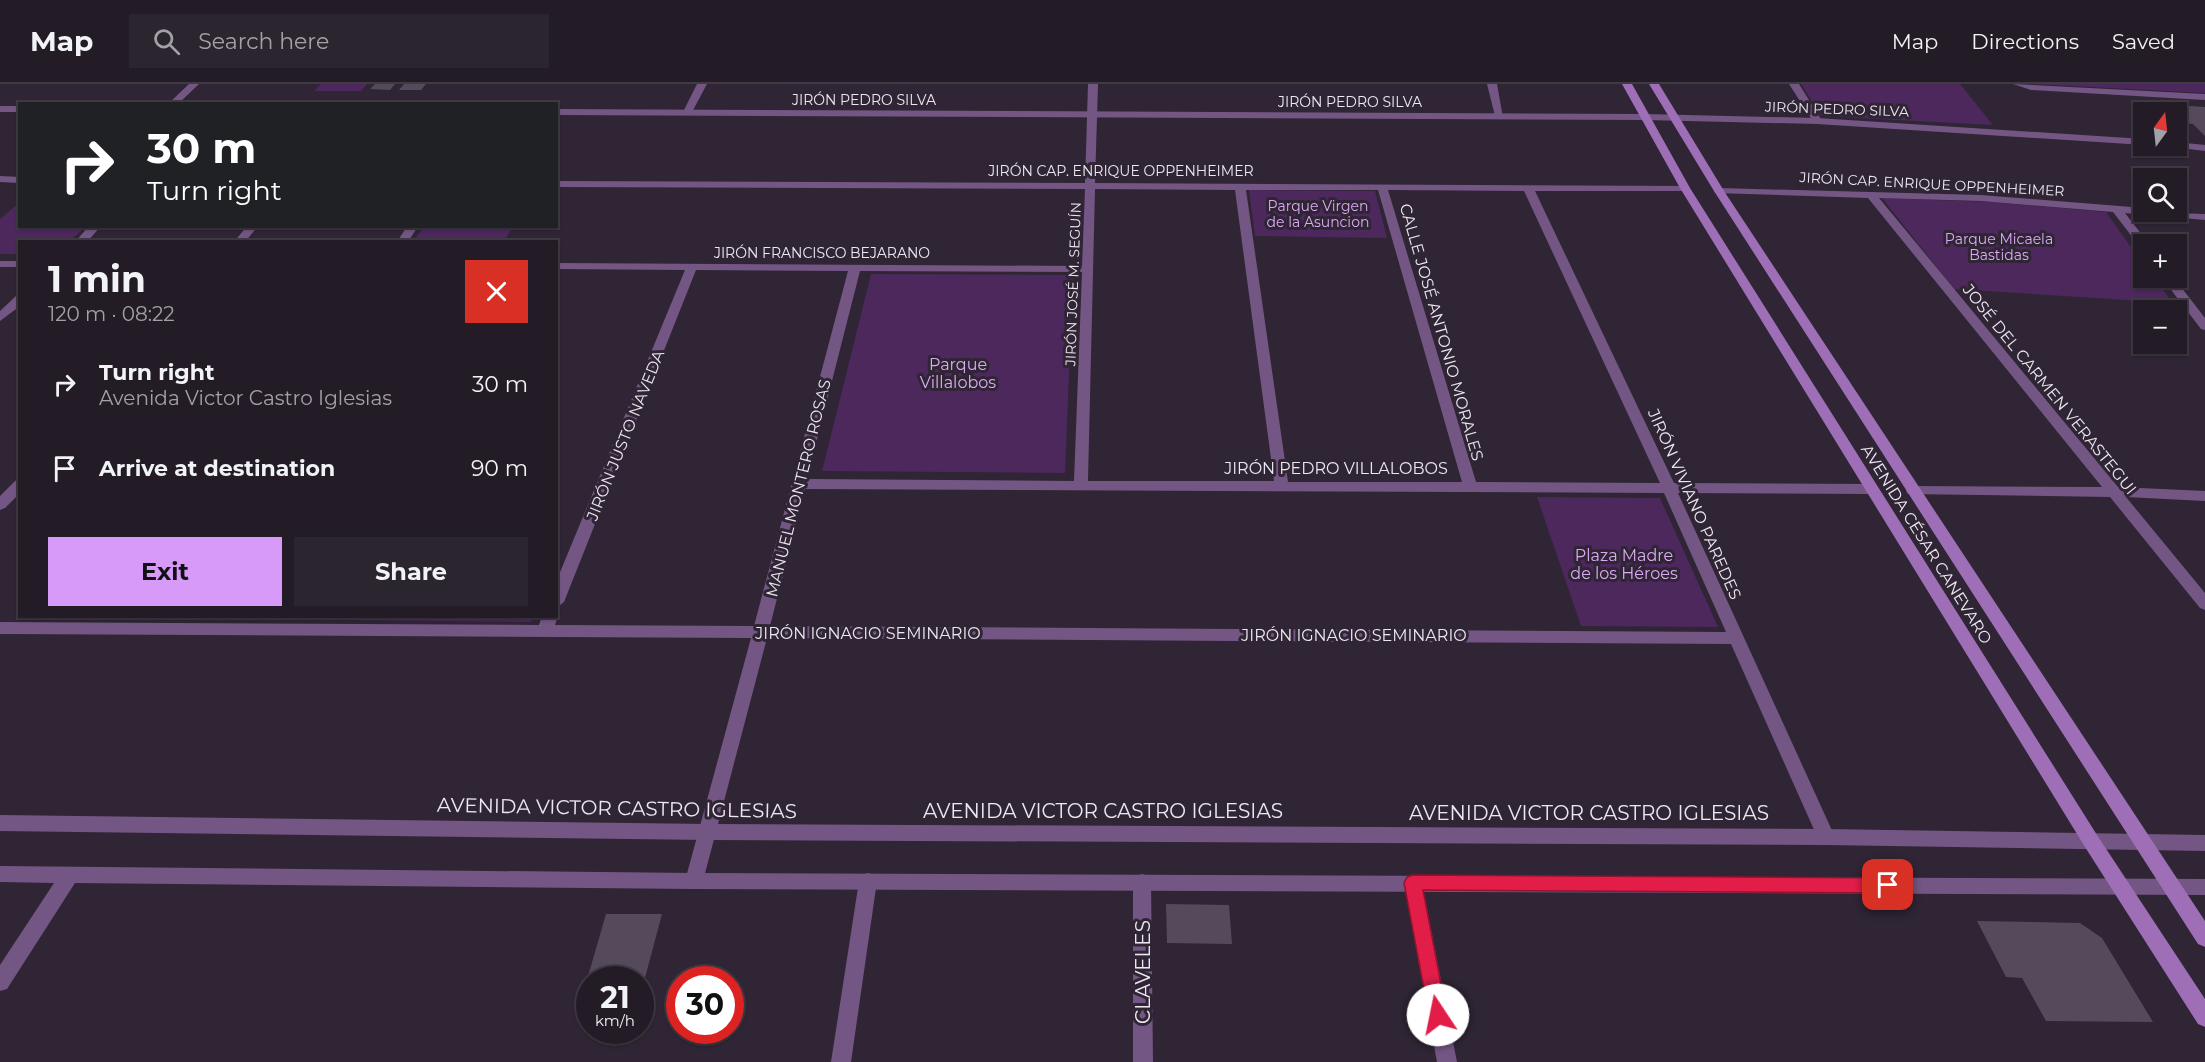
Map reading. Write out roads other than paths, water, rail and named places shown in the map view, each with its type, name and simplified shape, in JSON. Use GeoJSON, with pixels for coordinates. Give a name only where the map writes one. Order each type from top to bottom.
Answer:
{"type":"FeatureCollection","features":[{"type":"Feature","properties":{"kind":"main road","name":"AVENIDA CÉSAR CANEVARO"},"geometry":{"type":"LineString","coordinates":[[1627,84],[1684,188],[2091,841],[2205,1017]]}},
{"type":"Feature","properties":{"kind":"main road","name":"AVENIDA CÉSAR CANEVARO"},"geometry":{"type":"LineString","coordinates":[[1654,84],[1672,118],[1719,191],[2205,938]]}},
{"type":"Feature","properties":{"kind":"street"},"geometry":{"type":"LineString","coordinates":[[174,102],[194,84]]}},
{"type":"Feature","properties":{"kind":"street"},"geometry":{"type":"LineString","coordinates":[[688,112],[702,84]]}},
{"type":"Feature","properties":{"kind":"street","name":"JIRÓN JOSÉ M. SEGUÍN"},"geometry":{"type":"LineString","coordinates":[[1081,485],[1093,84]]}},
{"type":"Feature","properties":{"kind":"street"},"geometry":{"type":"LineString","coordinates":[[1492,84],[1500,116]]}},
{"type":"Feature","properties":{"kind":"street"},"geometry":{"type":"LineString","coordinates":[[1794,84],[1817,120]]}},
{"type":"Feature","properties":{"kind":"street"},"geometry":{"type":"LineString","coordinates":[[2018,84],[2031,87],[2205,97]]}},
{"type":"Feature","properties":{"kind":"street"},"geometry":{"type":"LineString","coordinates":[[0,109],[18,109]]}},
{"type":"Feature","properties":{"kind":"street","name":"JIRÓN PEDRO SILVA"},"geometry":{"type":"LineString","coordinates":[[558,112],[1500,116],[1817,120],[2133,141]]}},
{"type":"Feature","properties":{"kind":"street"},"geometry":{"type":"LineString","coordinates":[[2187,146],[2205,148]]}},
{"type":"Feature","properties":{"kind":"street"},"geometry":{"type":"LineString","coordinates":[[0,180],[18,180]]}},
{"type":"Feature","properties":{"kind":"street","name":"JIRÓN CAP. ENRIQUE OPPENHEIMER"},"geometry":{"type":"LineString","coordinates":[[558,184],[1684,188]]}},
{"type":"Feature","properties":{"kind":"street"},"geometry":{"type":"LineString","coordinates":[[1240,186],[1282,486]]}},
{"type":"Feature","properties":{"kind":"street","name":"CALLE JOSÉ ANTONIO MORALES"},"geometry":{"type":"LineString","coordinates":[[1382,187],[1470,487]]}},
{"type":"Feature","properties":{"kind":"street","name":"JIRÓN VIVIANO PAREDES"},"geometry":{"type":"LineString","coordinates":[[1528,187],[1669,488],[1826,837]]}},
{"type":"Feature","properties":{"kind":"street","name":"JIRÓN CAP. ENRIQUE OPPENHEIMER"},"geometry":{"type":"LineString","coordinates":[[1719,191],[1981,198],[2133,210]]}},
{"type":"Feature","properties":{"kind":"street","name":"JOSÉ DEL CARMEN VERASTEGUI"},"geometry":{"type":"LineString","coordinates":[[1870,194],[2205,604]]}},
{"type":"Feature","properties":{"kind":"street"},"geometry":{"type":"LineString","coordinates":[[2116,208],[2136,234]]}},
{"type":"Feature","properties":{"kind":"street"},"geometry":{"type":"LineString","coordinates":[[2187,215],[2205,217]]}},
{"type":"Feature","properties":{"kind":"street"},"geometry":{"type":"LineString","coordinates":[[82,240],[94,228]]}},
{"type":"Feature","properties":{"kind":"street"},"geometry":{"type":"LineString","coordinates":[[241,240],[251,228]]}},
{"type":"Feature","properties":{"kind":"street"},"geometry":{"type":"LineString","coordinates":[[0,264],[18,264]]}},
{"type":"Feature","properties":{"kind":"street","name":"JIRÓN FRANCISCO BEJARANO"},"geometry":{"type":"LineString","coordinates":[[558,267],[1088,269]]}},
{"type":"Feature","properties":{"kind":"street","name":"JIRÓN JUSTO NAVEDA"},"geometry":{"type":"LineString","coordinates":[[558,597],[692,267]]}},
{"type":"Feature","properties":{"kind":"street","name":"MANUEL MONTERO ROSAS"},"geometry":{"type":"LineString","coordinates":[[693,881],[710,832],[855,268]]}},
{"type":"Feature","properties":{"kind":"street"},"geometry":{"type":"LineString","coordinates":[[2176,288],[2205,326]]}},
{"type":"Feature","properties":{"kind":"street"},"geometry":{"type":"LineString","coordinates":[[0,317],[18,301]]}},
{"type":"Feature","properties":{"kind":"street","name":"JIRÓN PEDRO VILLALOBOS"},"geometry":{"type":"LineString","coordinates":[[799,484],[1872,489]]}},
{"type":"Feature","properties":{"kind":"street"},"geometry":{"type":"LineString","coordinates":[[0,505],[18,486]]}},
{"type":"Feature","properties":{"kind":"street"},"geometry":{"type":"LineString","coordinates":[[1913,491],[2112,492],[2205,496]]}},
{"type":"Feature","properties":{"kind":"street","name":"JIRÓN IGNACIO SEMINARIO"},"geometry":{"type":"LineString","coordinates":[[0,628],[116,622],[548,624],[761,632],[1736,638]]}},
{"type":"Feature","properties":{"kind":"street","name":"AVENIDA VICTOR CASTRO IGLESIAS"},"geometry":{"type":"LineString","coordinates":[[0,823],[710,832],[1826,837],[2205,843]]}},
{"type":"Feature","properties":{"kind":"street"},"geometry":{"type":"LineString","coordinates":[[0,874],[693,881],[2205,887]]}},
{"type":"Feature","properties":{"kind":"street"},"geometry":{"type":"LineString","coordinates":[[0,982],[70,875]]}},
{"type":"Feature","properties":{"kind":"street"},"geometry":{"type":"LineString","coordinates":[[841,1062],[868,881]]}},
{"type":"Feature","properties":{"kind":"street","name":"CLAVELES"},"geometry":{"type":"LineString","coordinates":[[1142,882],[1143,1062]]}},
{"type":"Feature","properties":{"kind":"street"},"geometry":{"type":"LineString","coordinates":[[1413,883],[1447,1062]]}},
{"type":"Feature","properties":{"kind":"park label","name":"Parque Virgen de la Asuncion"},"geometry":{"type":"Point","coordinates":[1318,214]}},
{"type":"Feature","properties":{"kind":"park label","name":"Parque Micaela Bastidas"},"geometry":{"type":"Point","coordinates":[1999,248]}},
{"type":"Feature","properties":{"kind":"park label","name":"Parque Villalobos"},"geometry":{"type":"Point","coordinates":[958,373]}},
{"type":"Feature","properties":{"kind":"park label","name":"Plaza Madre de los Héroes"},"geometry":{"type":"Point","coordinates":[1624,564]}}]}
